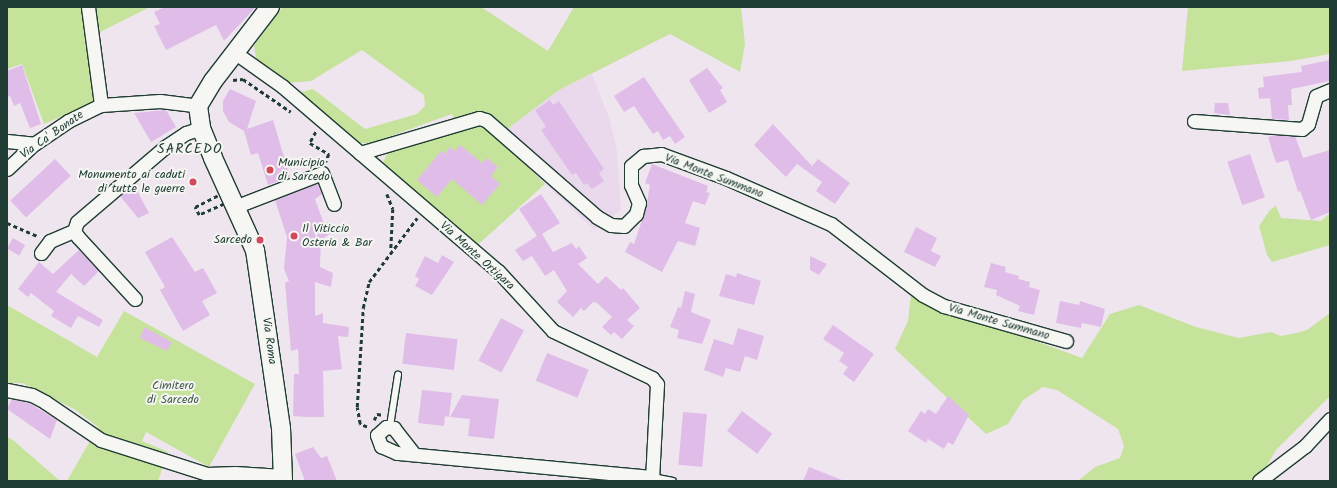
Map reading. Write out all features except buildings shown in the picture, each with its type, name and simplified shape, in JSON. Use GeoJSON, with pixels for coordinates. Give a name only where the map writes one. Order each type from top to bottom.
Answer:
{"type":"FeatureCollection","features":[{"type":"Feature","properties":{"kind":"street"},"geometry":{"type":"LineString","coordinates":[[88,7],[101,105]]}},
{"type":"Feature","properties":{"kind":"street"},"geometry":{"type":"LineString","coordinates":[[198,106],[234,52],[270,7]]}},
{"type":"Feature","properties":{"kind":"street","name":"Via Monte Ortigara"},"geometry":{"type":"LineString","coordinates":[[234,52],[282,86],[498,271],[553,331],[652,378],[658,384],[653,479]]}},
{"type":"Feature","properties":{"kind":"street"},"geometry":{"type":"LineString","coordinates":[[1194,121],[1302,129],[1308,124],[1316,96],[1330,90]]}},
{"type":"Feature","properties":{"kind":"street","name":"Via Ca' Bonate"},"geometry":{"type":"LineString","coordinates":[[7,169],[34,144],[73,118],[101,105],[160,101],[198,106]]}},
{"type":"Feature","properties":{"kind":"street","name":"Via Roma"},"geometry":{"type":"LineString","coordinates":[[198,106],[201,128],[237,206],[255,250],[281,428],[283,479]]}},
{"type":"Feature","properties":{"kind":"street","name":"Via Monte Summano"},"geometry":{"type":"LineString","coordinates":[[360,153],[479,118],[486,120],[597,217],[611,225],[624,226],[636,214],[639,203],[631,185],[631,166],[644,156],[661,154],[831,224],[922,295],[944,306],[1066,341]]}},
{"type":"Feature","properties":{"kind":"street"},"geometry":{"type":"LineString","coordinates":[[74,231],[77,222],[165,147],[186,133],[201,128]]}},
{"type":"Feature","properties":{"kind":"street"},"geometry":{"type":"LineString","coordinates":[[7,141],[34,144]]}},
{"type":"Feature","properties":{"kind":"street"},"geometry":{"type":"LineString","coordinates":[[237,206],[322,173],[334,204]]}},
{"type":"Feature","properties":{"kind":"street"},"geometry":{"type":"LineString","coordinates":[[41,253],[50,240],[74,231]]}},
{"type":"Feature","properties":{"kind":"street"},"geometry":{"type":"LineString","coordinates":[[74,231],[135,299]]}},
{"type":"Feature","properties":{"kind":"street"},"geometry":{"type":"LineString","coordinates":[[7,390],[32,395],[45,402],[101,440],[207,474],[234,472],[283,479]]}},
{"type":"Feature","properties":{"kind":"street"},"geometry":{"type":"LineString","coordinates":[[1259,481],[1304,446],[1330,419]]}},
{"type":"Feature","properties":{"kind":"street"},"geometry":{"type":"LineString","coordinates":[[414,454],[391,422],[377,435],[381,446],[387,451],[414,454],[653,479]]}},
{"type":"Feature","properties":{"kind":"lane"},"geometry":{"type":"LineString","coordinates":[[391,422],[398,375]]}},
{"type":"Feature","properties":{"kind":"lane"},"geometry":{"type":"LineString","coordinates":[[653,479],[673,481]]}},
{"type":"Feature","properties":{"kind":"path"},"geometry":{"type":"LineString","coordinates":[[243,79],[260,90]]}},
{"type":"Feature","properties":{"kind":"path"},"geometry":{"type":"LineString","coordinates":[[316,132],[310,142],[329,154],[322,173]]}},
{"type":"Feature","properties":{"kind":"path"},"geometry":{"type":"LineString","coordinates":[[386,189],[393,209],[391,250]]}},
{"type":"Feature","properties":{"kind":"path"},"geometry":{"type":"LineString","coordinates":[[224,192],[229,206],[224,204],[199,215],[195,207],[224,192]]}},
{"type":"Feature","properties":{"kind":"path"},"geometry":{"type":"LineString","coordinates":[[391,422],[379,413],[371,425],[366,428],[360,424],[357,408],[365,302],[369,282],[391,250],[425,210]]}},
{"type":"Feature","properties":{"kind":"path"},"geometry":{"type":"LineString","coordinates":[[7,223],[50,240]]}},
{"type":"Feature","properties":{"kind":"shaded area"},"geometry":{"type":"Polygon","coordinates":[[[592,74],[610,120],[617,151],[621,210],[594,230],[496,137],[559,90],[592,74]]]}},
{"type":"Feature","properties":{"kind":"green space"},"geometry":{"type":"Polygon","coordinates":[[[7,7],[150,7],[84,40],[102,99],[44,124],[22,64],[7,69],[7,7]]]}},
{"type":"Feature","properties":{"kind":"green space"},"geometry":{"type":"Polygon","coordinates":[[[282,7],[481,7],[548,51],[574,7],[741,7],[745,44],[740,72],[670,34],[559,90],[497,137],[545,184],[472,250],[379,170],[391,146],[458,128],[452,114],[371,143],[355,143],[298,93],[313,89],[365,129],[417,114],[425,106],[424,95],[362,50],[311,81],[286,83],[257,62],[254,46],[282,7]]]}},
{"type":"Feature","properties":{"kind":"green space"},"geometry":{"type":"Polygon","coordinates":[[[1188,7],[1330,7],[1330,54],[1291,61],[1182,71],[1188,7]]]}},
{"type":"Feature","properties":{"kind":"green space"},"geometry":{"type":"Polygon","coordinates":[[[1276,206],[1281,218],[1321,221],[1330,213],[1330,245],[1272,262],[1267,255],[1259,226],[1270,210],[1276,206]]]}},
{"type":"Feature","properties":{"kind":"green space"},"geometry":{"type":"Polygon","coordinates":[[[911,295],[1082,358],[1110,314],[1139,305],[1196,327],[1239,338],[1271,332],[1281,336],[1307,330],[1330,313],[1330,396],[1276,450],[1265,469],[1249,481],[1078,481],[1095,467],[1120,458],[1124,446],[1118,429],[1057,390],[1043,387],[1023,400],[1008,424],[986,434],[895,349],[908,321],[911,295]]]}},
{"type":"Feature","properties":{"kind":"green space","name":"Cimitero di Sarcedo"},"geometry":{"type":"Polygon","coordinates":[[[7,305],[97,357],[124,311],[255,384],[209,467],[146,432],[142,441],[168,452],[158,481],[67,481],[98,427],[74,409],[22,383],[7,383],[7,305]]]}},
{"type":"Feature","properties":{"kind":"green space"},"geometry":{"type":"Polygon","coordinates":[[[7,437],[13,440],[60,481],[7,481],[7,437]]]}},
{"type":"Feature","properties":{"kind":"place","name":"Municipio di Sarcedo"},"geometry":{"type":"Point","coordinates":[270,170]}},
{"type":"Feature","properties":{"kind":"place","name":"Monumento ai caduti di tutte le guerre"},"geometry":{"type":"Point","coordinates":[193,182]}},
{"type":"Feature","properties":{"kind":"place","name":"Il Viticcio Osteria & Bar"},"geometry":{"type":"Point","coordinates":[294,236]}},
{"type":"Feature","properties":{"kind":"place","name":"Sarcedo"},"geometry":{"type":"Point","coordinates":[260,240]}},
{"type":"Feature","properties":{"kind":"district","name":"SARCEDO"},"geometry":{"type":"Point","coordinates":[190,149]}}]}
